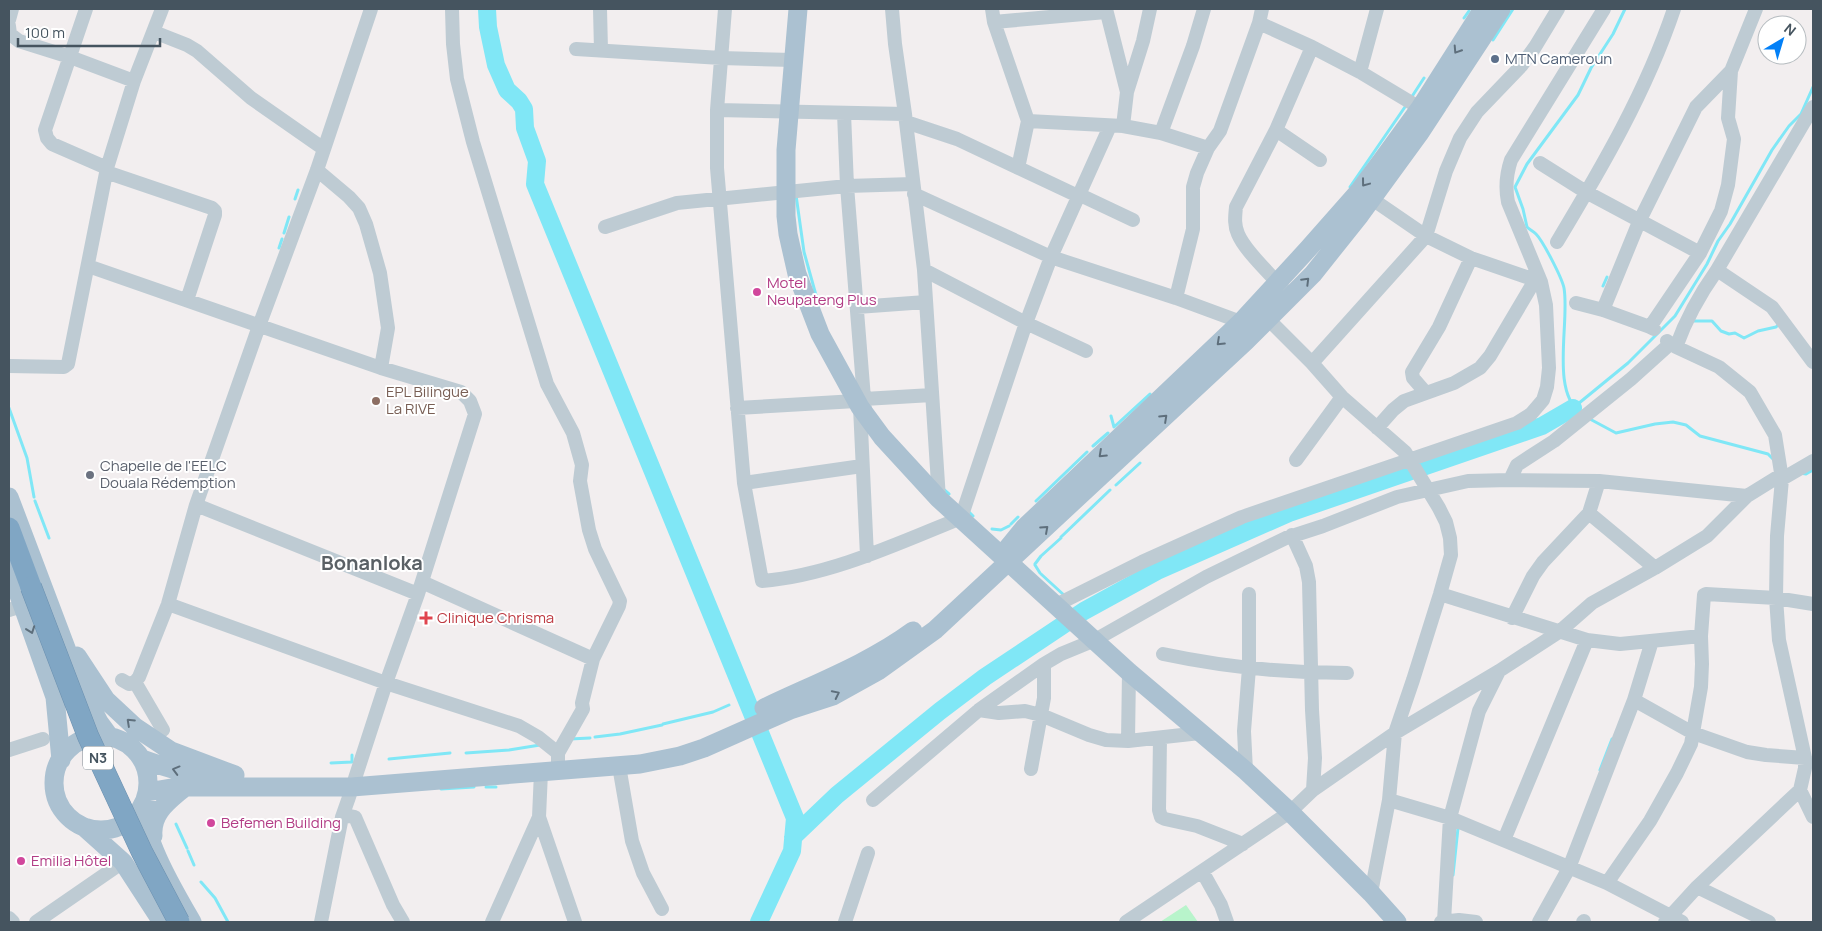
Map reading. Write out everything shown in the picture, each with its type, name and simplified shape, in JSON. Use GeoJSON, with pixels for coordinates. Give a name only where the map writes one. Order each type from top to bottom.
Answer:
{"type":"FeatureCollection","features":[{"type":"Feature","properties":{"kind":"highway","name":"N3"},"geometry":{"type":"LineString","coordinates":[[9,528],[21,601],[88,736],[142,852],[179,922]]}},
{"type":"Feature","properties":{"kind":"main road"},"geometry":{"type":"LineString","coordinates":[[798,9],[786,150],[788,234],[797,274],[820,334],[862,406],[906,465],[939,499],[1129,672],[1246,771],[1372,893],[1397,922]]}},
{"type":"Feature","properties":{"kind":"main road"},"geometry":{"type":"LineString","coordinates":[[1005,558],[1024,528],[1241,322],[1360,190],[1420,108],[1483,9]]}},
{"type":"Feature","properties":{"kind":"main road"},"geometry":{"type":"LineString","coordinates":[[553,764],[619,766],[680,756],[788,704],[830,678],[904,638],[940,610],[1005,558],[1268,319],[1313,274],[1372,199],[1419,134],[1501,9]]}},
{"type":"Feature","properties":{"kind":"main road"},"geometry":{"type":"LineString","coordinates":[[9,497],[88,704],[110,737]]}},
{"type":"Feature","properties":{"kind":"main road"},"geometry":{"type":"LineString","coordinates":[[9,567],[55,697],[61,760]]}},
{"type":"Feature","properties":{"kind":"main road"},"geometry":{"type":"LineString","coordinates":[[57,626],[106,700],[135,727],[171,751],[235,774]]}},
{"type":"Feature","properties":{"kind":"main road"},"geometry":{"type":"LineString","coordinates":[[147,795],[185,787],[354,780],[553,764],[675,745],[729,731]]}},
{"type":"Feature","properties":{"kind":"main road"},"geometry":{"type":"LineString","coordinates":[[162,922],[123,862],[67,814],[57,798],[55,778],[61,760],[66,752],[82,740],[101,736],[110,737],[128,745],[142,759],[191,774],[235,774],[354,780]]}},
{"type":"Feature","properties":{"kind":"main road"},"geometry":{"type":"LineString","coordinates":[[142,759],[147,775],[146,821],[154,847],[192,922]]}},
{"type":"Feature","properties":{"kind":"main road"},"geometry":{"type":"LineString","coordinates":[[154,847],[154,821],[158,812],[163,805],[185,787]]}},
{"type":"Feature","properties":{"kind":"main road"},"geometry":{"type":"LineString","coordinates":[[83,826],[102,830],[121,826],[137,814],[147,795]]}},
{"type":"Feature","properties":{"kind":"main road"},"geometry":{"type":"LineString","coordinates":[[141,888],[148,922]]}},
{"type":"Feature","properties":{"kind":"street"},"geometry":{"type":"LineString","coordinates":[[9,20],[12,9]]}},
{"type":"Feature","properties":{"kind":"street"},"geometry":{"type":"LineString","coordinates":[[86,9],[46,130],[47,138],[52,144],[106,170],[212,208],[215,211],[216,215],[187,300]]}},
{"type":"Feature","properties":{"kind":"street"},"geometry":{"type":"LineString","coordinates":[[9,366],[66,366],[68,364],[106,170],[134,81],[162,9]]}},
{"type":"Feature","properties":{"kind":"street"},"geometry":{"type":"LineString","coordinates":[[163,730],[128,681],[139,678],[168,604],[196,505],[259,326],[318,170],[371,9]]}},
{"type":"Feature","properties":{"kind":"street"},"geometry":{"type":"LineString","coordinates":[[452,9],[457,79],[473,142],[547,384],[573,433],[582,465],[580,481],[589,530],[595,549],[620,601],[593,659],[582,709],[553,764],[539,816],[492,922]]}},
{"type":"Feature","properties":{"kind":"street"},"geometry":{"type":"LineString","coordinates":[[600,9],[602,50]]}},
{"type":"Feature","properties":{"kind":"street"},"geometry":{"type":"LineString","coordinates":[[725,9],[717,110],[717,168],[744,483],[762,581],[817,571],[867,556],[961,518],[1026,323],[1051,257],[1078,195],[1117,126],[1143,41],[1150,9]]}},
{"type":"Feature","properties":{"kind":"street"},"geometry":{"type":"LineString","coordinates":[[892,9],[924,270],[939,499]]}},
{"type":"Feature","properties":{"kind":"street"},"geometry":{"type":"LineString","coordinates":[[1160,133],[1193,46],[1204,9]]}},
{"type":"Feature","properties":{"kind":"street"},"geometry":{"type":"LineString","coordinates":[[1176,298],[1193,229],[1193,187],[1197,173],[1208,148],[1220,131],[1259,23],[1262,9]]}},
{"type":"Feature","properties":{"kind":"street"},"geometry":{"type":"LineString","coordinates":[[1360,72],[1377,9]]}},
{"type":"Feature","properties":{"kind":"street"},"geometry":{"type":"LineString","coordinates":[[1312,363],[1426,236],[1446,171],[1460,138],[1477,112],[1521,66],[1558,9]]}},
{"type":"Feature","properties":{"kind":"street"},"geometry":{"type":"LineString","coordinates":[[1060,609],[1142,562],[1242,516],[1413,463],[1517,423],[1531,414],[1543,400],[1547,387],[1549,368],[1546,305],[1508,202],[1505,189],[1507,173],[1512,160],[1604,9]]}},
{"type":"Feature","properties":{"kind":"street"},"geometry":{"type":"LineString","coordinates":[[1557,242],[1605,160],[1650,71],[1674,9]]}},
{"type":"Feature","properties":{"kind":"street"},"geometry":{"type":"LineString","coordinates":[[1576,303],[1603,310],[1652,328],[1700,253],[1721,211],[1728,185],[1734,139],[1728,118],[1731,71],[1756,9]]}},
{"type":"Feature","properties":{"kind":"street"},"geometry":{"type":"LineString","coordinates":[[1018,168],[1028,121],[993,15],[1106,10],[1127,92]]}},
{"type":"Feature","properties":{"kind":"street"},"geometry":{"type":"LineString","coordinates":[[1259,23],[1312,47],[1360,72],[1420,108]]}},
{"type":"Feature","properties":{"kind":"street"},"geometry":{"type":"LineString","coordinates":[[9,26],[10,34],[19,41],[70,56],[134,81]]}},
{"type":"Feature","properties":{"kind":"street"},"geometry":{"type":"LineString","coordinates":[[154,32],[197,51],[251,98],[324,149]]}},
{"type":"Feature","properties":{"kind":"street"},"geometry":{"type":"LineString","coordinates":[[1290,296],[1245,247],[1234,221],[1236,207],[1276,130],[1312,47]]}},
{"type":"Feature","properties":{"kind":"street"},"geometry":{"type":"LineString","coordinates":[[576,49],[721,58],[793,60]]}},
{"type":"Feature","properties":{"kind":"street"},"geometry":{"type":"LineString","coordinates":[[1603,310],[1639,222],[1696,108],[1731,71]]}},
{"type":"Feature","properties":{"kind":"street"},"geometry":{"type":"LineString","coordinates":[[1510,480],[1517,465],[1554,441],[1671,344],[1813,107]]}},
{"type":"Feature","properties":{"kind":"street"},"geometry":{"type":"LineString","coordinates":[[717,110],[844,113],[906,118],[957,139],[1133,220]]}},
{"type":"Feature","properties":{"kind":"street"},"geometry":{"type":"LineString","coordinates":[[844,113],[847,186],[857,307],[867,556]]}},
{"type":"Feature","properties":{"kind":"street"},"geometry":{"type":"LineString","coordinates":[[1028,121],[1117,126],[1160,133],[1208,148]]}},
{"type":"Feature","properties":{"kind":"street"},"geometry":{"type":"LineString","coordinates":[[1276,130],[1320,160]]}},
{"type":"Feature","properties":{"kind":"street"},"geometry":{"type":"LineString","coordinates":[[1540,163],[1639,222],[1700,253]]}},
{"type":"Feature","properties":{"kind":"street"},"geometry":{"type":"LineString","coordinates":[[318,170],[359,208],[366,224],[380,273],[388,320],[388,335],[381,368]]}},
{"type":"Feature","properties":{"kind":"street"},"geometry":{"type":"LineString","coordinates":[[605,227],[666,205],[720,198],[847,186],[913,189],[1051,257],[1176,298],[1241,322]]}},
{"type":"Feature","properties":{"kind":"street"},"geometry":{"type":"LineString","coordinates":[[1372,199],[1426,236],[1471,258],[1538,281]]}},
{"type":"Feature","properties":{"kind":"street"},"geometry":{"type":"LineString","coordinates":[[1426,393],[1413,378],[1412,372],[1442,320],[1471,258]]}},
{"type":"Feature","properties":{"kind":"street"},"geometry":{"type":"LineString","coordinates":[[88,266],[381,368],[461,392],[470,401],[475,414],[420,588],[386,683],[342,817],[321,922]]}},
{"type":"Feature","properties":{"kind":"street"},"geometry":{"type":"LineString","coordinates":[[924,270],[1026,323],[1086,351]]}},
{"type":"Feature","properties":{"kind":"street"},"geometry":{"type":"LineString","coordinates":[[1717,270],[1772,307],[1813,362]]}},
{"type":"Feature","properties":{"kind":"street"},"geometry":{"type":"LineString","coordinates":[[1378,428],[1393,410],[1404,401],[1459,381],[1480,368],[1490,356],[1538,281]]}},
{"type":"Feature","properties":{"kind":"street"},"geometry":{"type":"LineString","coordinates":[[857,307],[926,302]]}},
{"type":"Feature","properties":{"kind":"street"},"geometry":{"type":"LineString","coordinates":[[1268,319],[1312,363],[1342,397],[1405,452],[1446,522],[1450,538],[1451,555],[1395,733],[1389,800],[1372,893]]}},
{"type":"Feature","properties":{"kind":"street"},"geometry":{"type":"LineString","coordinates":[[1389,800],[1450,818],[1607,883],[1672,920],[1697,888],[1800,790],[1808,764],[1784,666],[1779,640],[1776,598],[1777,536],[1782,477],[1775,434],[1750,392],[1719,367],[1671,344]]}},
{"type":"Feature","properties":{"kind":"street"},"geometry":{"type":"LineString","coordinates":[[737,408],[862,406],[932,395]]}},
{"type":"Feature","properties":{"kind":"street"},"geometry":{"type":"LineString","coordinates":[[1296,460],[1342,397]]}},
{"type":"Feature","properties":{"kind":"street"},"geometry":{"type":"LineString","coordinates":[[1126,922],[1290,812],[1313,790],[1395,733],[1499,671],[1559,632],[1592,603],[1656,568],[1706,536],[1747,496],[1813,461]]}},
{"type":"Feature","properties":{"kind":"street"},"geometry":{"type":"LineString","coordinates":[[744,483],[862,466]]}},
{"type":"Feature","properties":{"kind":"street"},"geometry":{"type":"LineString","coordinates":[[872,800],[979,710],[1044,664],[1090,636],[1292,535],[1323,526],[1426,486],[1510,480],[1598,481],[1747,496]]}},
{"type":"Feature","properties":{"kind":"street"},"geometry":{"type":"LineString","coordinates":[[1512,618],[1524,591],[1538,569],[1589,513],[1598,481]]}},
{"type":"Feature","properties":{"kind":"street"},"geometry":{"type":"LineString","coordinates":[[196,505],[420,588],[593,659]]}},
{"type":"Feature","properties":{"kind":"street"},"geometry":{"type":"LineString","coordinates":[[1589,513],[1656,568]]}},
{"type":"Feature","properties":{"kind":"street"},"geometry":{"type":"LineString","coordinates":[[1292,535],[1308,574],[1315,758],[1313,790]]}},
{"type":"Feature","properties":{"kind":"street"},"geometry":{"type":"LineString","coordinates":[[1246,771],[1244,731],[1248,668],[1249,594]]}},
{"type":"Feature","properties":{"kind":"street"},"geometry":{"type":"LineString","coordinates":[[1440,594],[1587,640],[1620,644],[1701,636]]}},
{"type":"Feature","properties":{"kind":"street"},"geometry":{"type":"LineString","coordinates":[[1607,883],[1650,822],[1686,757],[1691,744],[1701,687],[1703,597],[1706,594],[1776,598],[1813,604]]}},
{"type":"Feature","properties":{"kind":"street"},"geometry":{"type":"LineString","coordinates":[[168,604],[386,683],[519,726],[538,737],[553,764]]}},
{"type":"Feature","properties":{"kind":"street"},"geometry":{"type":"LineString","coordinates":[[1504,840],[1587,640]]}},
{"type":"Feature","properties":{"kind":"street"},"geometry":{"type":"LineString","coordinates":[[1539,922],[1569,868],[1634,700],[1652,641]]}},
{"type":"Feature","properties":{"kind":"street"},"geometry":{"type":"LineString","coordinates":[[1163,654],[1248,668],[1311,673],[1347,673]]}},
{"type":"Feature","properties":{"kind":"street"},"geometry":{"type":"LineString","coordinates":[[1031,769],[1044,698],[1044,664]]}},
{"type":"Feature","properties":{"kind":"street"},"geometry":{"type":"LineString","coordinates":[[1476,922],[1442,922],[1450,818],[1479,711],[1499,671]]}},
{"type":"Feature","properties":{"kind":"street"},"geometry":{"type":"LineString","coordinates":[[1128,741],[1129,672]]}},
{"type":"Feature","properties":{"kind":"street"},"geometry":{"type":"LineString","coordinates":[[1634,700],[1693,733],[1747,752],[1808,764]]}},
{"type":"Feature","properties":{"kind":"street"},"geometry":{"type":"LineString","coordinates":[[979,710],[999,712],[1025,711],[1041,715],[1106,740],[1128,741],[1200,733]]}},
{"type":"Feature","properties":{"kind":"street"},"geometry":{"type":"LineString","coordinates":[[1160,738],[1161,816],[1198,826],[1243,844]]}},
{"type":"Feature","properties":{"kind":"street"},"geometry":{"type":"LineString","coordinates":[[9,750],[43,739]]}},
{"type":"Feature","properties":{"kind":"street"},"geometry":{"type":"LineString","coordinates":[[619,766],[632,841],[637,857],[662,908]]}},
{"type":"Feature","properties":{"kind":"street"},"geometry":{"type":"LineString","coordinates":[[1800,790],[1813,817]]}},
{"type":"Feature","properties":{"kind":"street"},"geometry":{"type":"LineString","coordinates":[[539,816],[575,922]]}},
{"type":"Feature","properties":{"kind":"street"},"geometry":{"type":"LineString","coordinates":[[342,817],[354,817],[393,905],[403,922]]}},
{"type":"Feature","properties":{"kind":"street"},"geometry":{"type":"LineString","coordinates":[[845,922],[868,853]]}},
{"type":"Feature","properties":{"kind":"street"},"geometry":{"type":"LineString","coordinates":[[36,922],[123,862]]}},
{"type":"Feature","properties":{"kind":"street"},"geometry":{"type":"LineString","coordinates":[[1202,871],[1221,905],[1227,922]]}},
{"type":"Feature","properties":{"kind":"street"},"geometry":{"type":"LineString","coordinates":[[1697,888],[1768,922]]}},
{"type":"Feature","properties":{"kind":"street"},"geometry":{"type":"LineString","coordinates":[[9,918],[13,922]]}},
{"type":"Feature","properties":{"kind":"green space"},"geometry":{"type":"Polygon","coordinates":[[[1186,905],[1198,922],[1160,922],[1186,905]]]}},
{"type":"Feature","properties":{"kind":"waterway"},"geometry":{"type":"LineString","coordinates":[[487,9],[488,27],[496,65],[507,90],[519,101],[524,109],[525,128],[537,161],[535,184],[795,818],[792,851],[759,922]]}},
{"type":"Feature","properties":{"kind":"waterway"},"geometry":{"type":"LineString","coordinates":[[1493,40],[1513,9]]}},
{"type":"Feature","properties":{"kind":"waterway"},"geometry":{"type":"LineString","coordinates":[[1581,413],[1572,403],[1566,389],[1563,355],[1565,302],[1563,283],[1543,244],[1536,234],[1527,227],[1515,187],[1527,164],[1578,95],[1591,68],[1613,34],[1625,9]]}},
{"type":"Feature","properties":{"kind":"waterway"},"geometry":{"type":"LineString","coordinates":[[1464,18],[1469,11]]}},
{"type":"Feature","properties":{"kind":"waterway"},"geometry":{"type":"LineString","coordinates":[[1411,98],[1424,78]]}},
{"type":"Feature","properties":{"kind":"waterway"},"geometry":{"type":"LineString","coordinates":[[1573,408],[1628,363],[1675,316],[1772,150],[1789,126],[1801,114],[1813,87]]}},
{"type":"Feature","properties":{"kind":"waterway"},"geometry":{"type":"LineString","coordinates":[[1350,187],[1407,104]]}},
{"type":"Feature","properties":{"kind":"waterway"},"geometry":{"type":"LineString","coordinates":[[295,199],[298,190]]}},
{"type":"Feature","properties":{"kind":"waterway"},"geometry":{"type":"LineString","coordinates":[[796,195],[804,252],[819,306]]}},
{"type":"Feature","properties":{"kind":"waterway"},"geometry":{"type":"LineString","coordinates":[[284,233],[289,217]]}},
{"type":"Feature","properties":{"kind":"waterway"},"geometry":{"type":"LineString","coordinates":[[279,248],[282,239]]}},
{"type":"Feature","properties":{"kind":"waterway"},"geometry":{"type":"LineString","coordinates":[[1603,286],[1607,277]]}},
{"type":"Feature","properties":{"kind":"waterway"},"geometry":{"type":"LineString","coordinates":[[1691,321],[1712,321],[1721,331],[1729,334],[1735,333],[1744,338],[1758,331],[1776,327],[1779,324]]}},
{"type":"Feature","properties":{"kind":"waterway"},"geometry":{"type":"LineString","coordinates":[[1111,416],[1114,427],[1150,394]]}},
{"type":"Feature","properties":{"kind":"waterway"},"geometry":{"type":"LineString","coordinates":[[9,408],[27,458],[34,497]]}},
{"type":"Feature","properties":{"kind":"waterway"},"geometry":{"type":"LineString","coordinates":[[793,837],[837,795],[940,711],[985,677],[1084,611],[1157,571],[1289,513],[1542,426],[1573,408]]}},
{"type":"Feature","properties":{"kind":"waterway"},"geometry":{"type":"LineString","coordinates":[[1588,418],[1616,433],[1673,422],[1686,425],[1700,436],[1768,454],[1773,459]]}},
{"type":"Feature","properties":{"kind":"waterway"},"geometry":{"type":"LineString","coordinates":[[1093,446],[1108,433]]}},
{"type":"Feature","properties":{"kind":"waterway"},"geometry":{"type":"LineString","coordinates":[[1036,501],[1087,452]]}},
{"type":"Feature","properties":{"kind":"waterway"},"geometry":{"type":"LineString","coordinates":[[1116,485],[1140,463]]}},
{"type":"Feature","properties":{"kind":"waterway"},"geometry":{"type":"LineString","coordinates":[[1800,473],[1806,474],[1813,470]]}},
{"type":"Feature","properties":{"kind":"waterway"},"geometry":{"type":"LineString","coordinates":[[942,488],[949,494]]}},
{"type":"Feature","properties":{"kind":"waterway"},"geometry":{"type":"LineString","coordinates":[[1061,537],[1110,490]]}},
{"type":"Feature","properties":{"kind":"waterway"},"geometry":{"type":"LineString","coordinates":[[35,501],[49,538]]}},
{"type":"Feature","properties":{"kind":"waterway"},"geometry":{"type":"LineString","coordinates":[[968,511],[973,516]]}},
{"type":"Feature","properties":{"kind":"waterway"},"geometry":{"type":"LineString","coordinates":[[1011,524],[1018,517]]}},
{"type":"Feature","properties":{"kind":"waterway"},"geometry":{"type":"LineString","coordinates":[[992,529],[1001,530],[1009,526]]}},
{"type":"Feature","properties":{"kind":"waterway"},"geometry":{"type":"LineString","coordinates":[[1035,564],[1061,538]]}},
{"type":"Feature","properties":{"kind":"waterway"},"geometry":{"type":"LineString","coordinates":[[1035,565],[1040,573]]}},
{"type":"Feature","properties":{"kind":"waterway"},"geometry":{"type":"LineString","coordinates":[[1041,574],[1065,596]]}},
{"type":"Feature","properties":{"kind":"waterway"},"geometry":{"type":"LineString","coordinates":[[1076,610],[1083,617]]}},
{"type":"Feature","properties":{"kind":"waterway"},"geometry":{"type":"LineString","coordinates":[[663,724],[713,712],[729,705]]}},
{"type":"Feature","properties":{"kind":"waterway"},"geometry":{"type":"LineString","coordinates":[[595,737],[662,725]]}},
{"type":"Feature","properties":{"kind":"waterway"},"geometry":{"type":"LineString","coordinates":[[570,739],[590,738]]}},
{"type":"Feature","properties":{"kind":"waterway"},"geometry":{"type":"LineString","coordinates":[[1600,770],[1612,739]]}},
{"type":"Feature","properties":{"kind":"waterway"},"geometry":{"type":"LineString","coordinates":[[466,753],[509,750],[540,745]]}},
{"type":"Feature","properties":{"kind":"waterway"},"geometry":{"type":"LineString","coordinates":[[389,759],[450,753]]}},
{"type":"Feature","properties":{"kind":"waterway"},"geometry":{"type":"LineString","coordinates":[[331,763],[352,762],[352,755]]}},
{"type":"Feature","properties":{"kind":"waterway"},"geometry":{"type":"LineString","coordinates":[[441,789],[474,787]]}},
{"type":"Feature","properties":{"kind":"waterway"},"geometry":{"type":"LineString","coordinates":[[486,787],[496,787]]}},
{"type":"Feature","properties":{"kind":"waterway"},"geometry":{"type":"LineString","coordinates":[[176,824],[187,848]]}},
{"type":"Feature","properties":{"kind":"waterway"},"geometry":{"type":"LineString","coordinates":[[1453,875],[1458,828]]}},
{"type":"Feature","properties":{"kind":"waterway"},"geometry":{"type":"LineString","coordinates":[[188,851],[194,865]]}},
{"type":"Feature","properties":{"kind":"waterway"},"geometry":{"type":"LineString","coordinates":[[201,882],[215,898],[228,922]]}},
{"type":"Feature","properties":{"kind":"place","name":"MTN Cameroun"},"geometry":{"type":"Point","coordinates":[1495,59]}},
{"type":"Feature","properties":{"kind":"place","name":"Motel Neupateng Plus"},"geometry":{"type":"Point","coordinates":[757,292]}},
{"type":"Feature","properties":{"kind":"place","name":"EPL Bilingue La RIVE"},"geometry":{"type":"Point","coordinates":[376,401]}},
{"type":"Feature","properties":{"kind":"place","name":"Chapelle de l'EELC Douala Rédemption"},"geometry":{"type":"Point","coordinates":[90,475]}},
{"type":"Feature","properties":{"kind":"place","name":"Clinique Chrisma"},"geometry":{"type":"Point","coordinates":[426,618]}},
{"type":"Feature","properties":{"kind":"place","name":"Befemen Building"},"geometry":{"type":"Point","coordinates":[211,823]}},
{"type":"Feature","properties":{"kind":"place","name":"Emilia Hôtel"},"geometry":{"type":"Point","coordinates":[21,861]}},
{"type":"Feature","properties":{"kind":"district","name":"Bonanloka"},"geometry":{"type":"Point","coordinates":[372,563]}}]}
